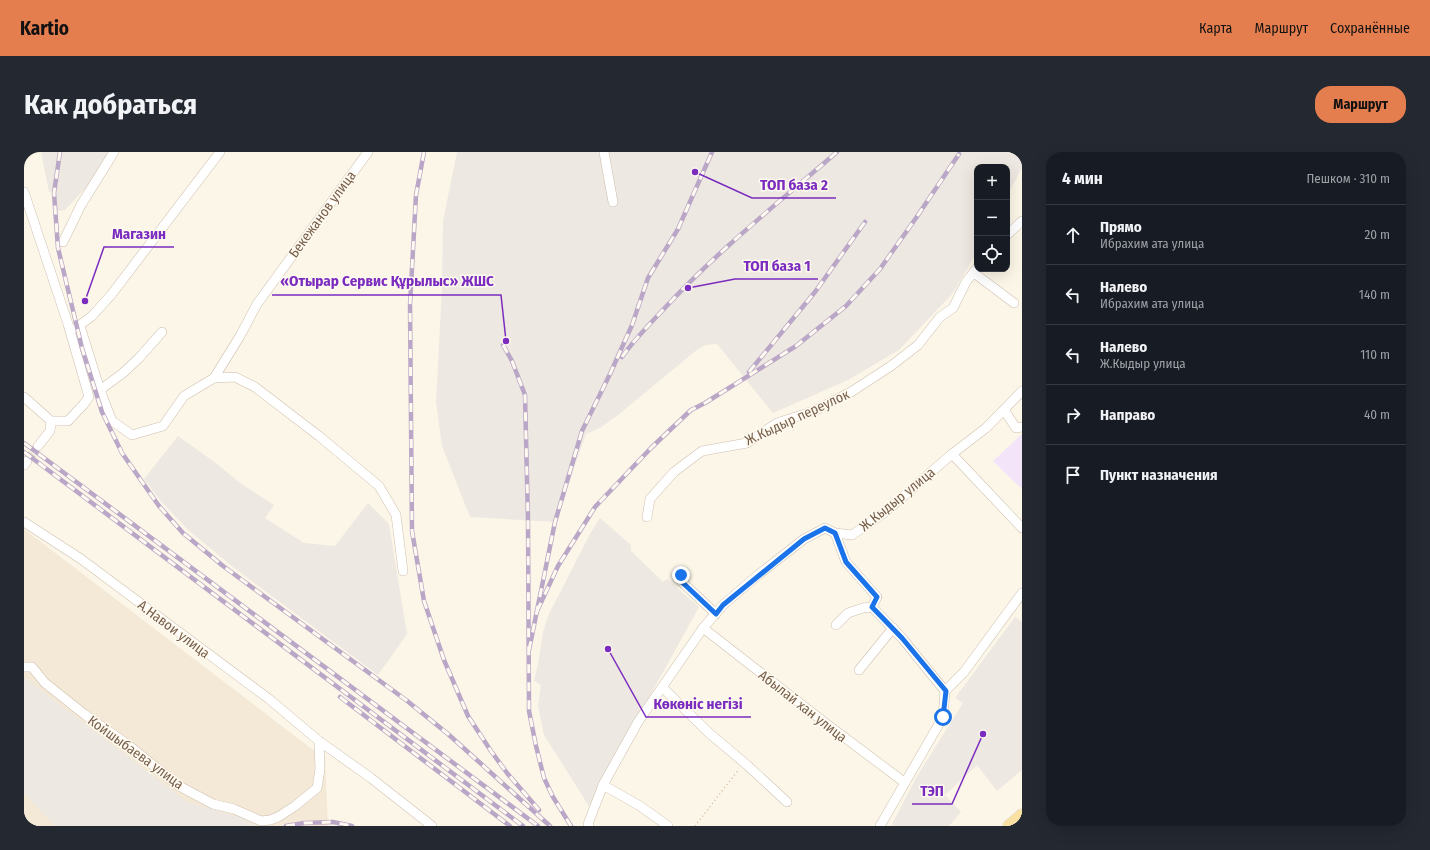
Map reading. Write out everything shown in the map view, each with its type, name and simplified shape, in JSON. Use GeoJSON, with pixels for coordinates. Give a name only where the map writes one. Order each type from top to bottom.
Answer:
{"type":"FeatureCollection","features":[{"type":"Feature","properties":{"kind":"main road"},"geometry":{"type":"LineString","coordinates":[[1009,826],[1022,814]]}},
{"type":"Feature","properties":{"kind":"street"},"geometry":{"type":"LineString","coordinates":[[62,242],[81,205],[114,152]]}},
{"type":"Feature","properties":{"kind":"street"},"geometry":{"type":"LineString","coordinates":[[68,324],[77,328],[80,326],[92,316],[111,295],[220,152]]}},
{"type":"Feature","properties":{"kind":"street","name":"Бекежанов улица"},"geometry":{"type":"LineString","coordinates":[[214,378],[258,304],[368,152]]}},
{"type":"Feature","properties":{"kind":"street"},"geometry":{"type":"LineString","coordinates":[[604,152],[613,202]]}},
{"type":"Feature","properties":{"kind":"street"},"geometry":{"type":"LineString","coordinates":[[24,192],[68,324],[89,396],[68,421],[51,422],[24,397]]}},
{"type":"Feature","properties":{"kind":"street"},"geometry":{"type":"LineString","coordinates":[[1010,232],[1022,221]]}},
{"type":"Feature","properties":{"kind":"street","name":"Ж.Кыдыр переулок"},"geometry":{"type":"LineString","coordinates":[[647,517],[650,499],[674,472],[702,451],[746,443],[777,423],[814,411],[851,392],[891,366],[918,345],[940,317],[953,308],[966,282],[974,272]]}},
{"type":"Feature","properties":{"kind":"street"},"geometry":{"type":"LineString","coordinates":[[976,272],[1014,303]]}},
{"type":"Feature","properties":{"kind":"street"},"geometry":{"type":"LineString","coordinates":[[80,326],[100,390],[123,373],[139,358],[162,332]]}},
{"type":"Feature","properties":{"kind":"street","name":"Бекежанов улица"},"geometry":{"type":"LineString","coordinates":[[100,390],[112,421],[132,435],[163,426],[184,396],[214,378],[235,377],[255,387],[319,436],[378,486],[396,515],[404,571]]}},
{"type":"Feature","properties":{"kind":"street","name":"Ж.Кыдыр улица"},"geometry":{"type":"LineString","coordinates":[[590,826],[588,824],[603,785],[638,722],[663,688],[703,628],[729,600],[804,539],[825,528],[835,533],[852,535],[884,513],[952,454],[986,428],[1022,391]]}},
{"type":"Feature","properties":{"kind":"street"},"geometry":{"type":"LineString","coordinates":[[1004,410],[1016,428],[1022,427]]}},
{"type":"Feature","properties":{"kind":"street"},"geometry":{"type":"LineString","coordinates":[[38,446],[50,431],[51,422]]}},
{"type":"Feature","properties":{"kind":"street"},"geometry":{"type":"LineString","coordinates":[[952,454],[1022,528]]}},
{"type":"Feature","properties":{"kind":"street","name":"А.Навои улица"},"geometry":{"type":"LineString","coordinates":[[24,522],[81,559],[268,699],[319,741],[371,778],[432,826]]}},
{"type":"Feature","properties":{"kind":"street"},"geometry":{"type":"LineString","coordinates":[[835,533],[846,562],[877,597],[872,607]]}},
{"type":"Feature","properties":{"kind":"street"},"geometry":{"type":"LineString","coordinates":[[681,575],[682,582],[716,614]]}},
{"type":"Feature","properties":{"kind":"street"},"geometry":{"type":"LineString","coordinates":[[880,826],[904,782],[943,717],[946,691],[964,672],[1022,593]]}},
{"type":"Feature","properties":{"kind":"street"},"geometry":{"type":"LineString","coordinates":[[836,624],[848,613],[863,608],[872,607]]}},
{"type":"Feature","properties":{"kind":"street"},"geometry":{"type":"LineString","coordinates":[[872,607],[893,628],[946,691]]}},
{"type":"Feature","properties":{"kind":"street","name":"Абылай хан улица"},"geometry":{"type":"LineString","coordinates":[[703,628],[904,782]]}},
{"type":"Feature","properties":{"kind":"street"},"geometry":{"type":"LineString","coordinates":[[859,670],[893,628]]}},
{"type":"Feature","properties":{"kind":"street","name":"Койшыбаева улица"},"geometry":{"type":"LineString","coordinates":[[24,667],[32,667],[45,683],[84,714],[127,744],[179,786],[213,804],[234,809],[261,821],[278,817],[295,806],[317,788],[320,768],[319,741]]}},
{"type":"Feature","properties":{"kind":"street"},"geometry":{"type":"LineString","coordinates":[[663,688],[709,733],[787,802]]}},
{"type":"Feature","properties":{"kind":"street"},"geometry":{"type":"LineString","coordinates":[[603,785],[640,806],[668,826]]}},
{"type":"Feature","properties":{"kind":"path"},"geometry":{"type":"LineString","coordinates":[[695,826],[744,763]]}},
{"type":"Feature","properties":{"kind":"shaded area"},"geometry":{"type":"Polygon","coordinates":[[[41,152],[108,152],[94,179],[65,210],[57,211],[54,193],[49,192],[41,152]]]}},
{"type":"Feature","properties":{"kind":"shaded area"},"geometry":{"type":"Polygon","coordinates":[[[457,152],[1022,152],[1022,168],[1010,190],[1010,164],[974,164],[974,257],[953,293],[899,350],[848,380],[773,413],[717,344],[706,345],[698,349],[618,415],[600,428],[586,434],[555,522],[470,517],[442,446],[436,402],[442,288],[443,221],[457,152]]]}},
{"type":"Feature","properties":{"kind":"shaded area"},"geometry":{"type":"Polygon","coordinates":[[[1022,434],[1022,489],[993,461],[1022,434]]]}},
{"type":"Feature","properties":{"kind":"shaded area"},"geometry":{"type":"Polygon","coordinates":[[[178,436],[217,464],[240,483],[274,505],[265,518],[304,543],[335,546],[368,503],[389,524],[407,634],[378,675],[233,567],[187,529],[160,500],[144,479],[178,436]]]}},
{"type":"Feature","properties":{"kind":"shaded area"},"geometry":{"type":"Polygon","coordinates":[[[600,518],[631,545],[631,551],[663,582],[667,579],[699,607],[589,806],[544,735],[538,706],[541,685],[534,681],[543,632],[549,614],[590,534],[600,518]]]}},
{"type":"Feature","properties":{"kind":"shaded area"},"geometry":{"type":"Polygon","coordinates":[[[24,529],[325,759],[328,826],[24,826],[24,529]]]}},
{"type":"Feature","properties":{"kind":"shaded area"},"geometry":{"type":"Polygon","coordinates":[[[1015,617],[1022,622],[1022,770],[997,791],[977,765],[945,795],[961,812],[949,826],[891,826],[916,778],[963,703],[955,698],[1015,617]]]}},
{"type":"Feature","properties":{"kind":"shaded area"},"geometry":{"type":"Polygon","coordinates":[[[24,677],[187,802],[243,818],[256,826],[55,826],[24,793],[24,677]]]}},
{"type":"Feature","properties":{"kind":"tunnel"},"geometry":{"type":"LineString","coordinates":[[27,461],[38,446]]}},
{"type":"Feature","properties":{"kind":"railway"},"geometry":{"type":"LineString","coordinates":[[60,152],[54,193],[58,248],[82,348],[102,412],[122,453],[159,506],[183,533],[223,566],[406,700],[448,734],[550,826]]}},
{"type":"Feature","properties":{"kind":"railway"},"geometry":{"type":"LineString","coordinates":[[424,152],[416,195],[410,305],[412,531],[424,601],[444,660],[468,716],[507,773],[539,810]]}},
{"type":"Feature","properties":{"kind":"railway"},"geometry":{"type":"LineString","coordinates":[[529,650],[555,522],[582,431],[632,325],[648,278],[678,229],[712,152]]}},
{"type":"Feature","properties":{"kind":"railway"},"geometry":{"type":"LineString","coordinates":[[622,357],[646,328],[703,269],[837,152]]}},
{"type":"Feature","properties":{"kind":"railway"},"geometry":{"type":"LineString","coordinates":[[537,611],[558,566],[595,507],[651,448],[691,410],[705,403],[796,346],[846,306],[880,269],[959,154]]}},
{"type":"Feature","properties":{"kind":"railway"},"geometry":{"type":"LineString","coordinates":[[749,372],[815,292],[865,222]]}},
{"type":"Feature","properties":{"kind":"railway"},"geometry":{"type":"LineString","coordinates":[[503,345],[512,361],[525,395],[528,520],[529,711],[544,778],[553,797],[571,826]]}},
{"type":"Feature","properties":{"kind":"railway"},"geometry":{"type":"LineString","coordinates":[[24,443],[538,826]]}},
{"type":"Feature","properties":{"kind":"railway"},"geometry":{"type":"LineString","coordinates":[[24,452],[523,826]]}},
{"type":"Feature","properties":{"kind":"railway"},"geometry":{"type":"LineString","coordinates":[[340,697],[510,826]]}},
{"type":"Feature","properties":{"kind":"railway"},"geometry":{"type":"LineString","coordinates":[[286,826],[304,823],[333,822],[352,826]]}},
{"type":"Feature","properties":{"kind":"place","name":"ТОП база 2"},"geometry":{"type":"Point","coordinates":[695,172]}},
{"type":"Feature","properties":{"kind":"place","name":"ТОП база 1"},"geometry":{"type":"Point","coordinates":[688,288]}},
{"type":"Feature","properties":{"kind":"place","name":"Магазин"},"geometry":{"type":"Point","coordinates":[85,301]}},
{"type":"Feature","properties":{"kind":"place","name":"«Отырар Сервис Құрылыс» ЖШС"},"geometry":{"type":"Point","coordinates":[506,341]}},
{"type":"Feature","properties":{"kind":"place","name":"Көкөніс негізі"},"geometry":{"type":"Point","coordinates":[608,649]}},
{"type":"Feature","properties":{"kind":"place","name":"ТЭП"},"geometry":{"type":"Point","coordinates":[983,734]}},
{"type":"Feature","properties":{"kind":"route"},"geometry":{"type":"LineString","coordinates":[[681,575],[682,582],[716,614],[723,605],[758,575],[804,539],[825,528],[835,533],[846,562],[877,597],[872,607],[902,638],[946,691],[943,717]]}}]}
